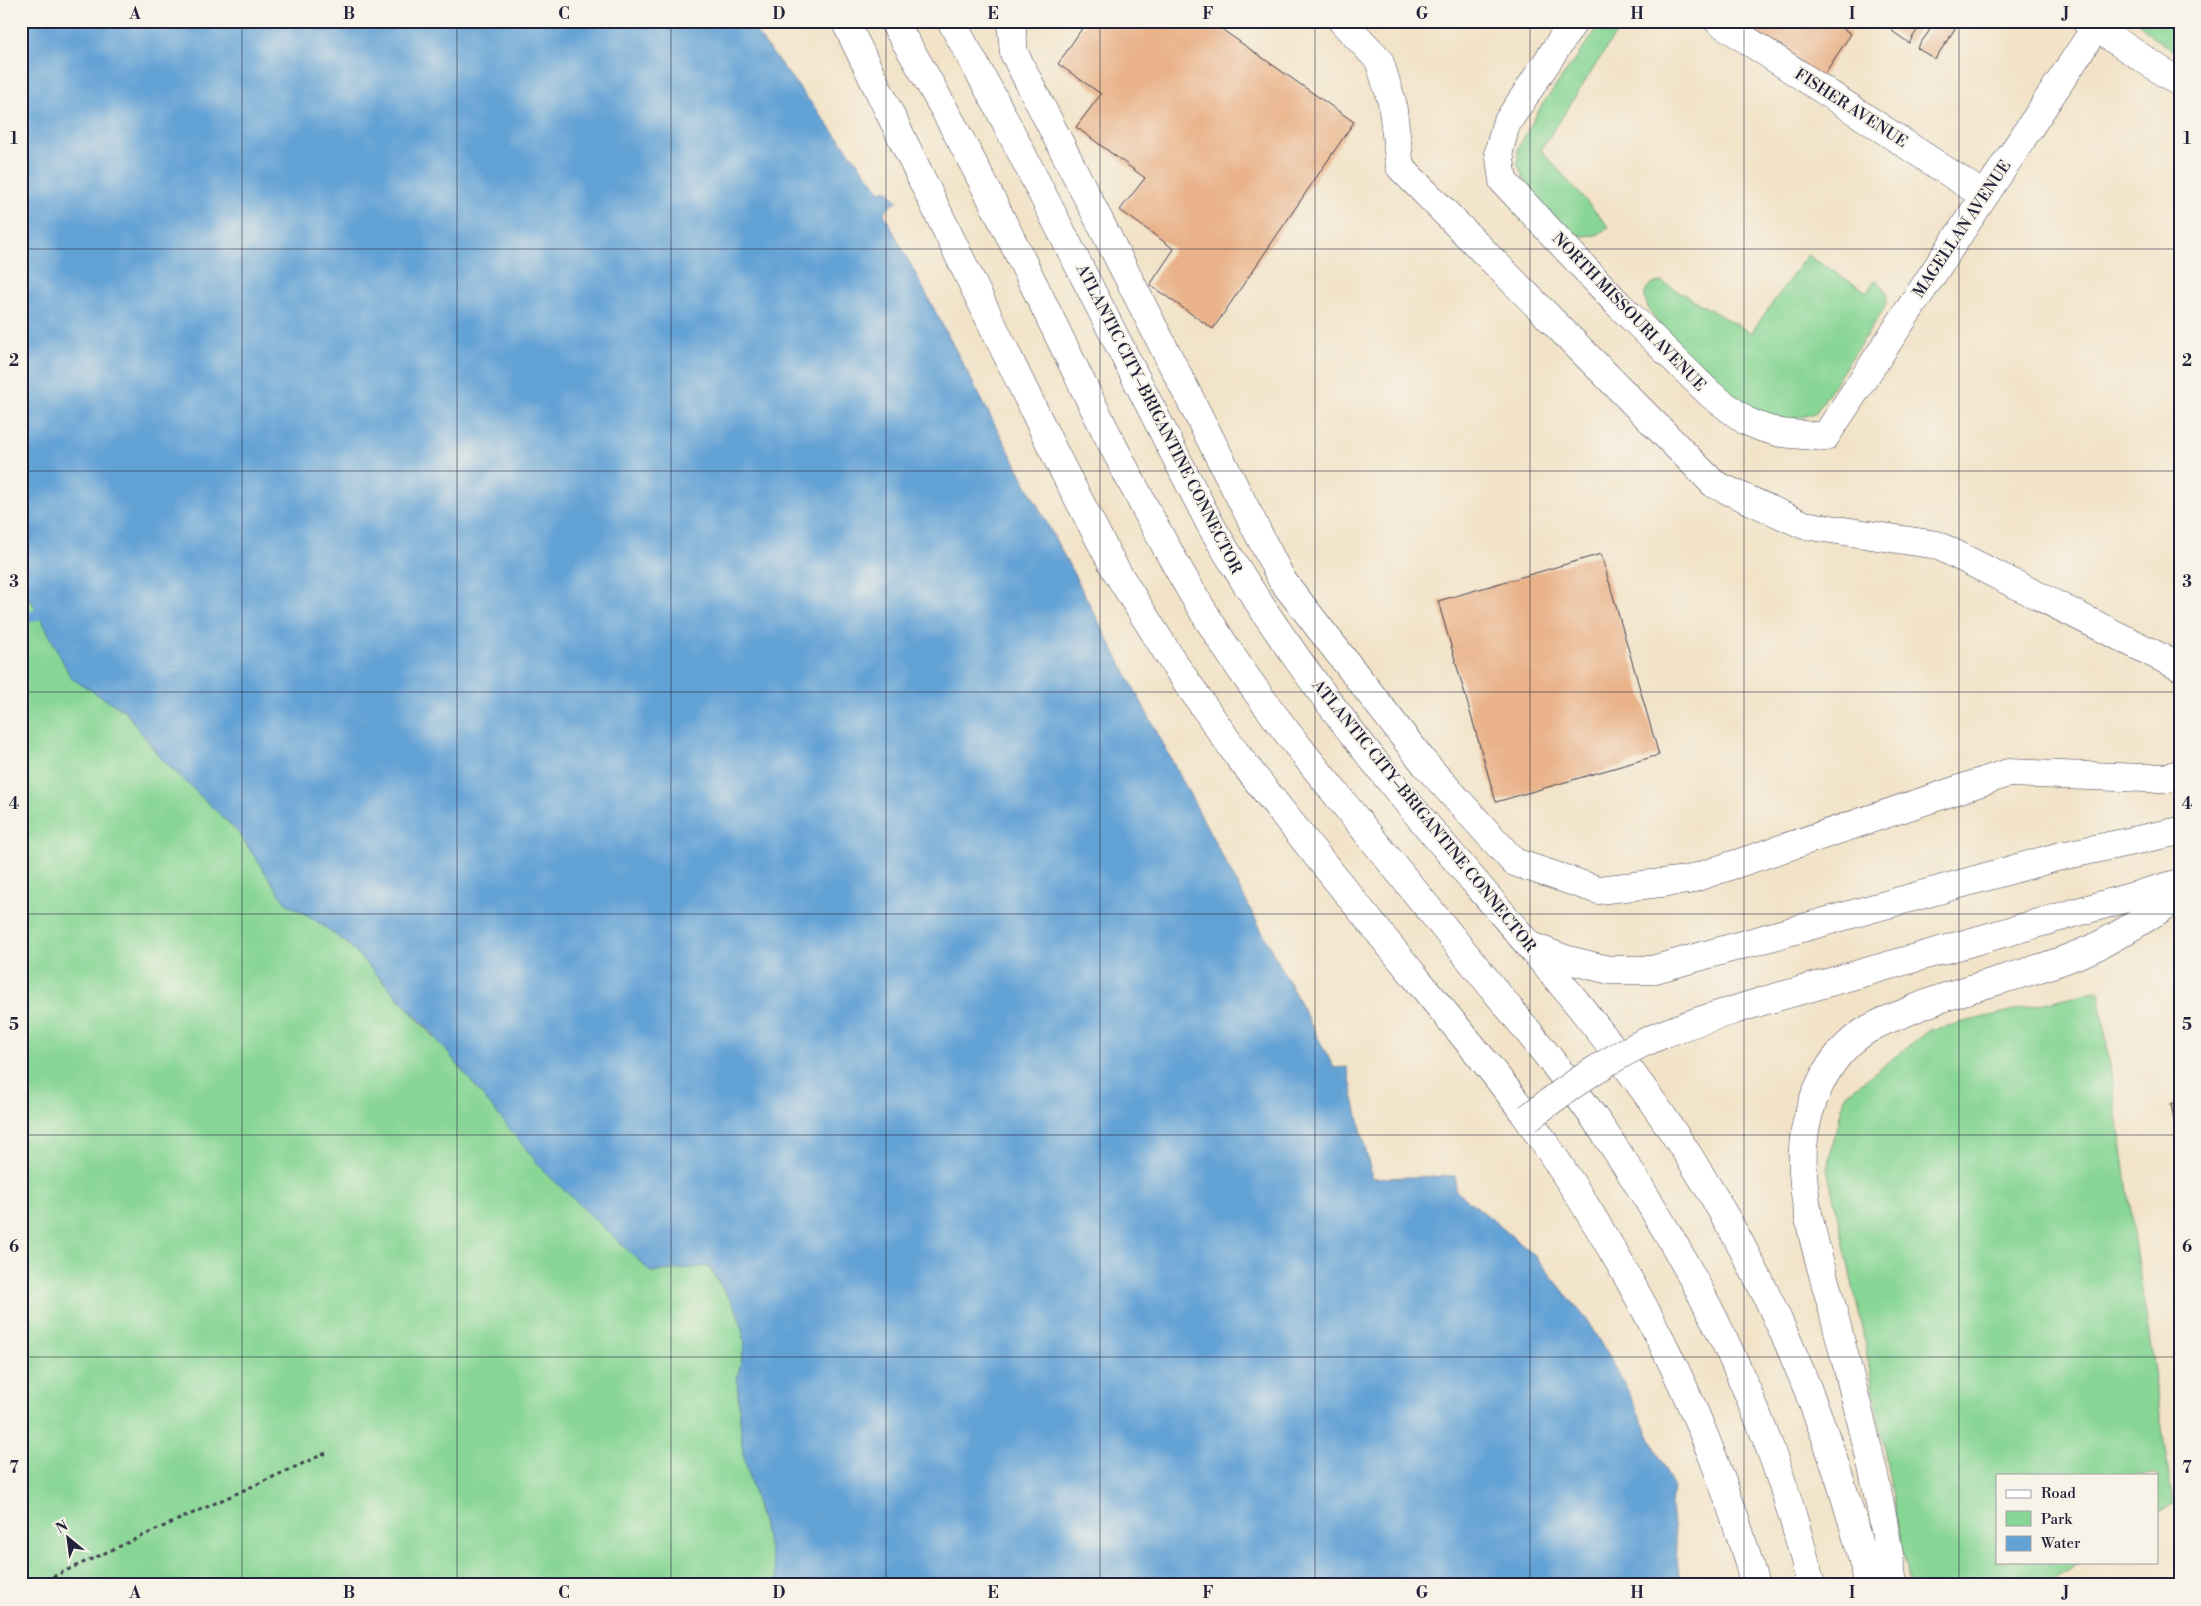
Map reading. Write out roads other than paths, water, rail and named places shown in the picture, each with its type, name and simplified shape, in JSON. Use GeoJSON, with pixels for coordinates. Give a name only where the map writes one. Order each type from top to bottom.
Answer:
{"type":"FeatureCollection","features":[{"type":"Feature","properties":{"kind":"main road"},"geometry":{"type":"LineString","coordinates":[[845,21],[1059,462],[1115,569],[1146,619],[1201,705],[1238,756],[1528,1118],[1617,1256],[1668,1352],[1694,1408],[1726,1490],[1756,1585]]}},
{"type":"Feature","properties":{"kind":"main road"},"geometry":{"type":"LineString","coordinates":[[893,21],[942,107],[1003,224],[1158,534],[1192,594],[1231,654],[1311,764],[1546,1054],[1602,1128],[1675,1244],[1708,1306],[1756,1410],[1797,1528],[1812,1585]]}},
{"type":"Feature","properties":{"kind":"main road","name":"ATLANTIC CITY–BRIGANTINE CONNECTOR"},"geometry":{"type":"LineString","coordinates":[[951,21],[995,101],[1210,524],[1244,582],[1322,695],[1408,802],[1530,946],[1618,1055],[1663,1117],[1702,1177],[1735,1237],[1796,1359],[1821,1423],[1869,1585]]}},
{"type":"Feature","properties":{"kind":"main road"},"geometry":{"type":"LineString","coordinates":[[1011,21],[1014,53],[1282,580],[1425,764],[1514,862],[1598,890],[1688,880],[2008,773],[2161,778],[2169,778],[2180,773]]}},
{"type":"Feature","properties":{"kind":"main road"},"geometry":{"type":"LineString","coordinates":[[1342,21],[1379,60],[1392,102],[1400,167],[1714,484],[1804,525],[1936,545],[2180,667]]}},
{"type":"Feature","properties":{"kind":"main road","name":"NORTH MISSOURI AVENUE"},"geometry":{"type":"LineString","coordinates":[[1574,21],[1506,124],[1499,151],[1503,181],[1618,304],[1688,374],[1730,410],[1763,428],[1781,433],[1825,436]]}},
{"type":"Feature","properties":{"kind":"main road","name":"FISHER AVENUE"},"geometry":{"type":"LineString","coordinates":[[1718,21],[1983,195]]}},
{"type":"Feature","properties":{"kind":"main road"},"geometry":{"type":"LineString","coordinates":[[2094,23],[2180,83]]}},
{"type":"Feature","properties":{"kind":"main road","name":"MAGELLAN AVENUE"},"geometry":{"type":"LineString","coordinates":[[1825,436],[2094,23]]}},
{"type":"Feature","properties":{"kind":"main road"},"geometry":{"type":"LineString","coordinates":[[1530,946],[1608,970],[1652,970],[2057,857],[2180,831]]}},
{"type":"Feature","properties":{"kind":"main road"},"geometry":{"type":"LineString","coordinates":[[1528,1118],[1605,1063],[1661,1034],[1763,1001],[2180,883]]}},
{"type":"Feature","properties":{"kind":"main road"},"geometry":{"type":"LineString","coordinates":[[1893,1585],[1888,1543],[1867,1448],[1806,1203],[1803,1146],[1808,1117],[1818,1088],[1831,1064],[1846,1046],[1865,1031],[1922,1004],[2092,948],[2180,897]]}},
{"type":"Feature","properties":{"kind":"water"},"geometry":{"type":"Polygon","coordinates":[[[21,21],[747,21],[880,191],[886,189],[898,201],[886,209],[884,214],[1334,1068],[1347,1067],[1372,1178],[1455,1176],[1456,1191],[1535,1256],[1587,1320],[1627,1389],[1673,1486],[1671,1507],[1680,1585],[779,1585],[743,1453],[737,1380],[745,1344],[743,1331],[737,1311],[709,1266],[651,1272],[543,1170],[432,1033],[349,945],[314,919],[286,903],[238,832],[159,756],[125,711],[71,678],[30,599],[21,595],[21,21]]]}},
{"type":"Feature","properties":{"kind":"waterway"},"geometry":{"type":"LineString","coordinates":[[21,620],[39,614]]}}]}
